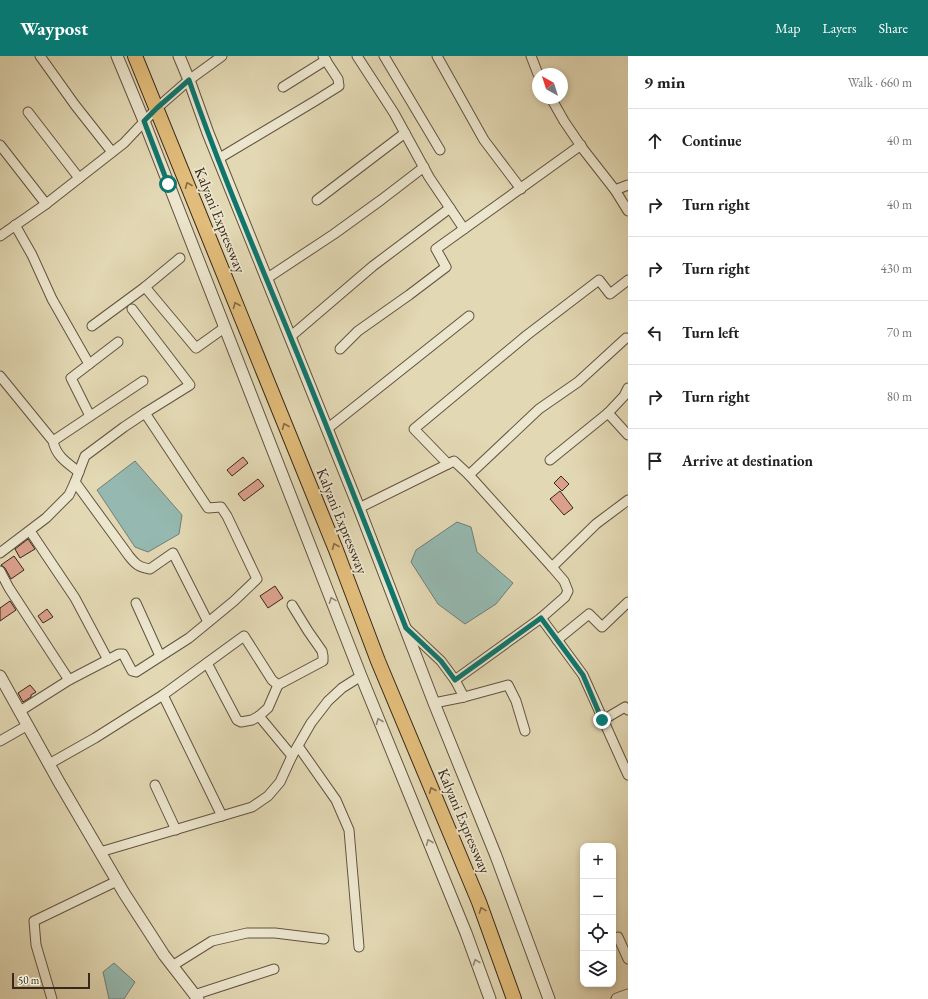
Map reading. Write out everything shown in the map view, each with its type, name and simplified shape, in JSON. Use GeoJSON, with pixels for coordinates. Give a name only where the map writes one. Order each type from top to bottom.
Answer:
{"type":"FeatureCollection","features":[{"type":"Feature","properties":{"kind":"highway","name":"Kalyani Expressway"},"geometry":{"type":"LineString","coordinates":[[135,56],[336,550],[378,661],[479,902],[514,999]]}},
{"type":"Feature","properties":{"kind":"street"},"geometry":{"type":"LineString","coordinates":[[40,56],[75,105],[112,152]]}},
{"type":"Feature","properties":{"kind":"street"},"geometry":{"type":"LineString","coordinates":[[117,56],[144,121],[361,676],[466,933],[490,999]]}},
{"type":"Feature","properties":{"kind":"street"},"geometry":{"type":"LineString","coordinates":[[179,56],[218,159],[359,508],[434,703],[496,856],[549,999]]}},
{"type":"Feature","properties":{"kind":"street"},"geometry":{"type":"LineString","coordinates":[[1,232],[15,225],[46,204],[124,143],[157,108],[189,80],[222,56]]}},
{"type":"Feature","properties":{"kind":"street"},"geometry":{"type":"LineString","coordinates":[[357,56],[394,113],[429,177],[464,230]]}},
{"type":"Feature","properties":{"kind":"street"},"geometry":{"type":"LineString","coordinates":[[384,56],[440,150]]}},
{"type":"Feature","properties":{"kind":"street"},"geometry":{"type":"LineString","coordinates":[[437,56],[484,140],[521,189]]}},
{"type":"Feature","properties":{"kind":"street"},"geometry":{"type":"LineString","coordinates":[[531,56],[536,68]]}},
{"type":"Feature","properties":{"kind":"street"},"geometry":{"type":"LineString","coordinates":[[218,159],[315,102],[339,86],[338,79],[324,58],[283,87]]}},
{"type":"Feature","properties":{"kind":"street"},"geometry":{"type":"LineString","coordinates":[[554,104],[564,121],[615,190],[628,211]]}},
{"type":"Feature","properties":{"kind":"street"},"geometry":{"type":"LineString","coordinates":[[28,112],[79,178]]}},
{"type":"Feature","properties":{"kind":"street"},"geometry":{"type":"LineString","coordinates":[[317,200],[405,133]]}},
{"type":"Feature","properties":{"kind":"street"},"geometry":{"type":"LineString","coordinates":[[0,145],[46,204]]}},
{"type":"Feature","properties":{"kind":"street"},"geometry":{"type":"LineString","coordinates":[[340,349],[358,331],[446,267],[436,249],[581,145]]}},
{"type":"Feature","properties":{"kind":"street"},"geometry":{"type":"LineString","coordinates":[[266,279],[334,234],[424,167]]}},
{"type":"Feature","properties":{"kind":"street"},"geometry":{"type":"LineString","coordinates":[[615,190],[628,185]]}},
{"type":"Feature","properties":{"kind":"street"},"geometry":{"type":"LineString","coordinates":[[290,337],[374,266],[450,208]]}},
{"type":"Feature","properties":{"kind":"street"},"geometry":{"type":"LineString","coordinates":[[15,225],[32,255],[52,299],[89,364]]}},
{"type":"Feature","properties":{"kind":"street"},"geometry":{"type":"LineString","coordinates":[[92,326],[145,287],[180,258]]}},
{"type":"Feature","properties":{"kind":"street"},"geometry":{"type":"LineString","coordinates":[[448,464],[414,429],[528,335],[599,280],[610,294],[628,280]]}},
{"type":"Feature","properties":{"kind":"street"},"geometry":{"type":"LineString","coordinates":[[145,287],[196,348],[224,328]]}},
{"type":"Feature","properties":{"kind":"street"},"geometry":{"type":"LineString","coordinates":[[0,553],[46,518],[69,495],[76,482],[85,456],[124,427],[190,385],[132,309]]}},
{"type":"Feature","properties":{"kind":"street"},"geometry":{"type":"LineString","coordinates":[[327,430],[469,316]]}},
{"type":"Feature","properties":{"kind":"street"},"geometry":{"type":"LineString","coordinates":[[469,475],[539,408],[578,382],[628,338]]}},
{"type":"Feature","properties":{"kind":"street"},"geometry":{"type":"LineString","coordinates":[[90,416],[71,378],[118,342]]}},
{"type":"Feature","properties":{"kind":"street"},"geometry":{"type":"LineString","coordinates":[[0,376],[52,440],[54,448],[62,459],[79,472]]}},
{"type":"Feature","properties":{"kind":"street"},"geometry":{"type":"LineString","coordinates":[[52,440],[143,381]]}},
{"type":"Feature","properties":{"kind":"street"},"geometry":{"type":"LineString","coordinates":[[550,460],[608,413],[624,396],[628,388]]}},
{"type":"Feature","properties":{"kind":"street"},"geometry":{"type":"LineString","coordinates":[[20,712],[70,680],[119,654],[123,654],[132,671],[136,672],[189,638],[234,601],[257,579],[227,516],[220,506],[208,508],[145,413]]}},
{"type":"Feature","properties":{"kind":"street"},"geometry":{"type":"LineString","coordinates":[[608,413],[628,435]]}},
{"type":"Feature","properties":{"kind":"street"},"geometry":{"type":"LineString","coordinates":[[359,508],[454,461],[469,475],[564,581],[568,591],[565,597],[541,618],[455,680]]}},
{"type":"Feature","properties":{"kind":"street"},"geometry":{"type":"LineString","coordinates":[[76,482],[129,556],[140,567],[150,569],[173,553],[208,622]]}},
{"type":"Feature","properties":{"kind":"street"},"geometry":{"type":"LineString","coordinates":[[552,567],[596,524],[628,500]]}},
{"type":"Feature","properties":{"kind":"street"},"geometry":{"type":"LineString","coordinates":[[30,531],[75,598],[108,660]]}},
{"type":"Feature","properties":{"kind":"street"},"geometry":{"type":"LineString","coordinates":[[0,571],[9,588],[70,680]]}},
{"type":"Feature","properties":{"kind":"street"},"geometry":{"type":"LineString","coordinates":[[557,640],[589,614],[602,627],[628,602]]}},
{"type":"Feature","properties":{"kind":"street"},"geometry":{"type":"LineString","coordinates":[[136,603],[160,656]]}},
{"type":"Feature","properties":{"kind":"street"},"geometry":{"type":"LineString","coordinates":[[207,663],[237,720],[241,722],[252,720],[259,716],[268,708],[278,685],[323,661],[322,651],[292,605]]}},
{"type":"Feature","properties":{"kind":"street"},"geometry":{"type":"LineString","coordinates":[[541,618],[583,675],[628,775]]}},
{"type":"Feature","properties":{"kind":"street"},"geometry":{"type":"LineString","coordinates":[[406,628],[441,661],[455,680],[464,697]]}},
{"type":"Feature","properties":{"kind":"street"},"geometry":{"type":"LineString","coordinates":[[49,764],[95,738],[163,695],[244,636],[272,680],[278,685]]}},
{"type":"Feature","properties":{"kind":"street"},"geometry":{"type":"LineString","coordinates":[[0,676],[100,852],[160,949],[196,997],[274,969]]}},
{"type":"Feature","properties":{"kind":"street"},"geometry":{"type":"LineString","coordinates":[[100,852],[252,807],[268,796],[280,782],[292,756],[311,723],[328,701],[342,688],[361,676]]}},
{"type":"Feature","properties":{"kind":"street"},"geometry":{"type":"LineString","coordinates":[[434,703],[464,697],[508,685],[516,701],[525,731]]}},
{"type":"Feature","properties":{"kind":"street"},"geometry":{"type":"LineString","coordinates":[[163,695],[222,816]]}},
{"type":"Feature","properties":{"kind":"street"},"geometry":{"type":"LineString","coordinates":[[602,720],[625,707],[628,710]]}},
{"type":"Feature","properties":{"kind":"street"},"geometry":{"type":"LineString","coordinates":[[259,716],[292,756]]}},
{"type":"Feature","properties":{"kind":"street"},"geometry":{"type":"LineString","coordinates":[[0,741],[28,725]]}},
{"type":"Feature","properties":{"kind":"street"},"geometry":{"type":"LineString","coordinates":[[298,746],[336,800],[349,830],[359,947]]}},
{"type":"Feature","properties":{"kind":"street"},"geometry":{"type":"LineString","coordinates":[[155,785],[176,830]]}},
{"type":"Feature","properties":{"kind":"street"},"geometry":{"type":"LineString","coordinates":[[52,999],[36,944],[34,920],[118,881]]}},
{"type":"Feature","properties":{"kind":"street"},"geometry":{"type":"LineString","coordinates":[[172,966],[212,941],[247,933],[275,932],[324,939]]}},
{"type":"Feature","properties":{"kind":"street"},"geometry":{"type":"LineString","coordinates":[[618,937],[628,959]]}},
{"type":"Feature","properties":{"kind":"street"},"geometry":{"type":"LineString","coordinates":[[617,999],[628,995]]}},
{"type":"Feature","properties":{"kind":"water"},"geometry":{"type":"Polygon","coordinates":[[[135,461],[182,515],[179,534],[148,552],[135,547],[97,490],[135,461]]]}},
{"type":"Feature","properties":{"kind":"water"},"geometry":{"type":"Polygon","coordinates":[[[457,522],[471,527],[477,552],[513,583],[496,604],[465,624],[438,604],[411,562],[416,550],[457,522]]]}},
{"type":"Feature","properties":{"kind":"water"},"geometry":{"type":"Polygon","coordinates":[[[114,963],[135,982],[124,999],[109,999],[103,972],[114,963]]]}},
{"type":"Feature","properties":{"kind":"building"},"geometry":{"type":"Polygon","coordinates":[[[243,457],[248,463],[232,476],[227,470],[243,457]]]}},
{"type":"Feature","properties":{"kind":"building"},"geometry":{"type":"Polygon","coordinates":[[[561,476],[569,484],[562,491],[554,483],[561,476]]]}},
{"type":"Feature","properties":{"kind":"building"},"geometry":{"type":"Polygon","coordinates":[[[258,479],[264,486],[244,501],[238,494],[258,479]]]}},
{"type":"Feature","properties":{"kind":"building"},"geometry":{"type":"Polygon","coordinates":[[[560,491],[573,508],[564,515],[550,499],[560,491]]]}},
{"type":"Feature","properties":{"kind":"building"},"geometry":{"type":"Polygon","coordinates":[[[28,539],[35,549],[20,558],[15,549],[28,539]]]}},
{"type":"Feature","properties":{"kind":"building"},"geometry":{"type":"Polygon","coordinates":[[[14,556],[24,570],[11,579],[5,568],[1,565],[14,556]]]}},
{"type":"Feature","properties":{"kind":"building"},"geometry":{"type":"Polygon","coordinates":[[[275,586],[283,598],[268,608],[260,596],[275,586]]]}},
{"type":"Feature","properties":{"kind":"building"},"geometry":{"type":"Polygon","coordinates":[[[10,601],[16,610],[0,621],[0,608],[10,601]]]}},
{"type":"Feature","properties":{"kind":"building"},"geometry":{"type":"Polygon","coordinates":[[[47,609],[53,617],[43,623],[38,616],[47,609]]]}},
{"type":"Feature","properties":{"kind":"building"},"geometry":{"type":"Polygon","coordinates":[[[30,685],[36,692],[23,702],[18,693],[30,685]]]}},
{"type":"Feature","properties":{"kind":"route"},"geometry":{"type":"LineString","coordinates":[[168,184],[144,121],[189,80],[208,133],[406,628],[441,661],[455,680],[541,618],[583,675],[602,720]]}}]}
